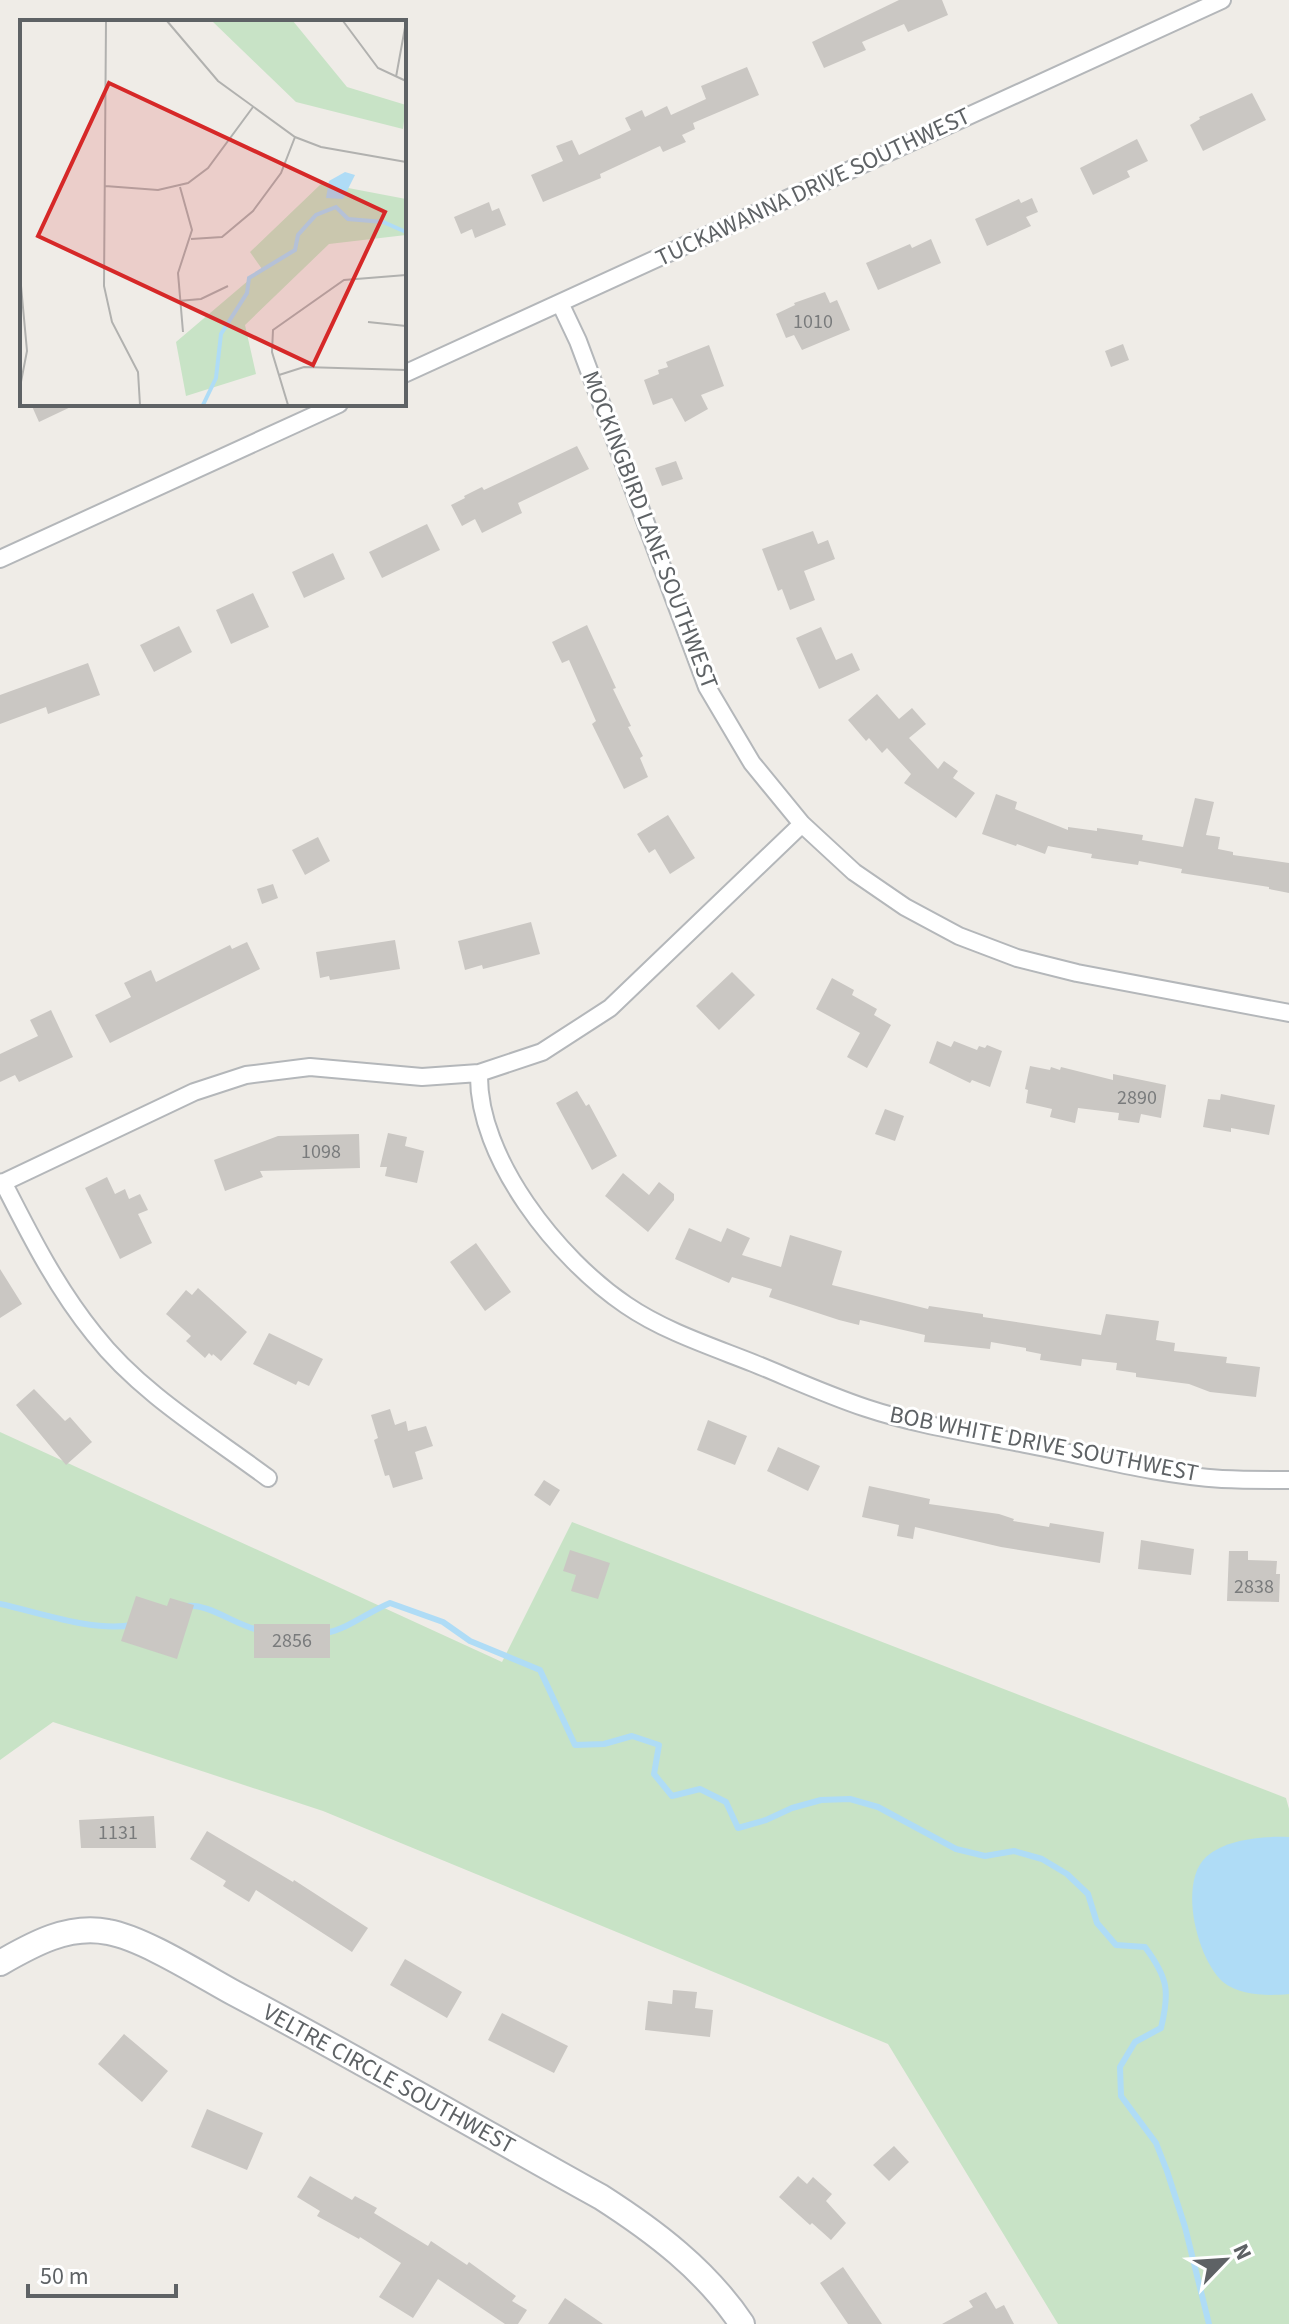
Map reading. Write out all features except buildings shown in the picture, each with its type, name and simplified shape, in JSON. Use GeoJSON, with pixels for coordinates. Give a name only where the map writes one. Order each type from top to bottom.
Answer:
{"type":"FeatureCollection","features":[{"type":"Feature","properties":{"kind":"street","name":"TUCKAWANNA DRIVE SOUTHWEST"},"geometry":{"type":"LineString","coordinates":[[406,373],[1222,0]]}},
{"type":"Feature","properties":{"kind":"street","name":"MOCKINGBIRD LANE SOUTHWEST"},"geometry":{"type":"LineString","coordinates":[[560,303],[578,341],[707,687],[752,763],[802,824],[854,872],[905,907],[1017,958],[1077,973],[1289,1013]]}},
{"type":"Feature","properties":{"kind":"street"},"geometry":{"type":"LineString","coordinates":[[0,559],[335,406]]}},
{"type":"Feature","properties":{"kind":"street"},"geometry":{"type":"LineString","coordinates":[[268,1478],[148,1389],[95,1336],[49,1272],[2,1183],[194,1092],[246,1075],[310,1067],[422,1077],[479,1073],[542,1052],[610,1008],[802,824]]}},
{"type":"Feature","properties":{"kind":"street","name":"BOB WHITE DRIVE SOUTHWEST"},"geometry":{"type":"LineString","coordinates":[[479,1073],[485,1120],[514,1185],[549,1238],[590,1279],[627,1306],[668,1329],[865,1408],[918,1423],[1170,1472],[1221,1479],[1289,1480]]}},
{"type":"Feature","properties":{"kind":"street","name":"VELTRE CIRCLE SOUTHWEST"},"geometry":{"type":"LineString","coordinates":[[0,1963],[51,1936],[83,1930],[109,1932],[134,1940],[277,2016],[612,2204],[686,2259],[742,2324]]}},
{"type":"Feature","properties":{"kind":"green space"},"geometry":{"type":"Polygon","coordinates":[[[0,1432],[502,1662],[572,1522],[1286,1798],[1289,1809],[1289,2324],[1058,2324],[888,2044],[323,1811],[53,1722],[0,1760],[0,1432]]]}},
{"type":"Feature","properties":{"kind":"water"},"geometry":{"type":"Polygon","coordinates":[[[1289,1837],[1289,1994],[1264,1995],[1238,1990],[1223,1982],[1214,1971],[1199,1939],[1192,1902],[1198,1869],[1214,1851],[1234,1842],[1289,1837]]]}},
{"type":"Feature","properties":{"kind":"waterway"},"geometry":{"type":"LineString","coordinates":[[325,1633],[342,1628],[390,1603],[443,1622],[470,1641],[540,1670],[575,1745],[604,1744],[632,1736],[659,1745],[654,1774],[672,1796],[700,1789],[726,1802],[738,1828],[821,1800],[850,1799],[878,1807],[956,1849],[985,1856],[1014,1851],[1042,1859],[1067,1874],[1088,1894],[1097,1923],[1116,1945],[1145,1947],[1163,1976],[1166,2004],[1161,2028],[1135,2042],[1120,2067],[1121,2096],[1156,2143],[1167,2171],[1185,2227],[1209,2324]]}},
{"type":"Feature","properties":{"kind":"waterway"},"geometry":{"type":"LineString","coordinates":[[0,1604],[84,1624],[133,1625]]}},
{"type":"Feature","properties":{"kind":"waterway"},"geometry":{"type":"LineString","coordinates":[[187,1606],[212,1611],[258,1630]]}}]}
